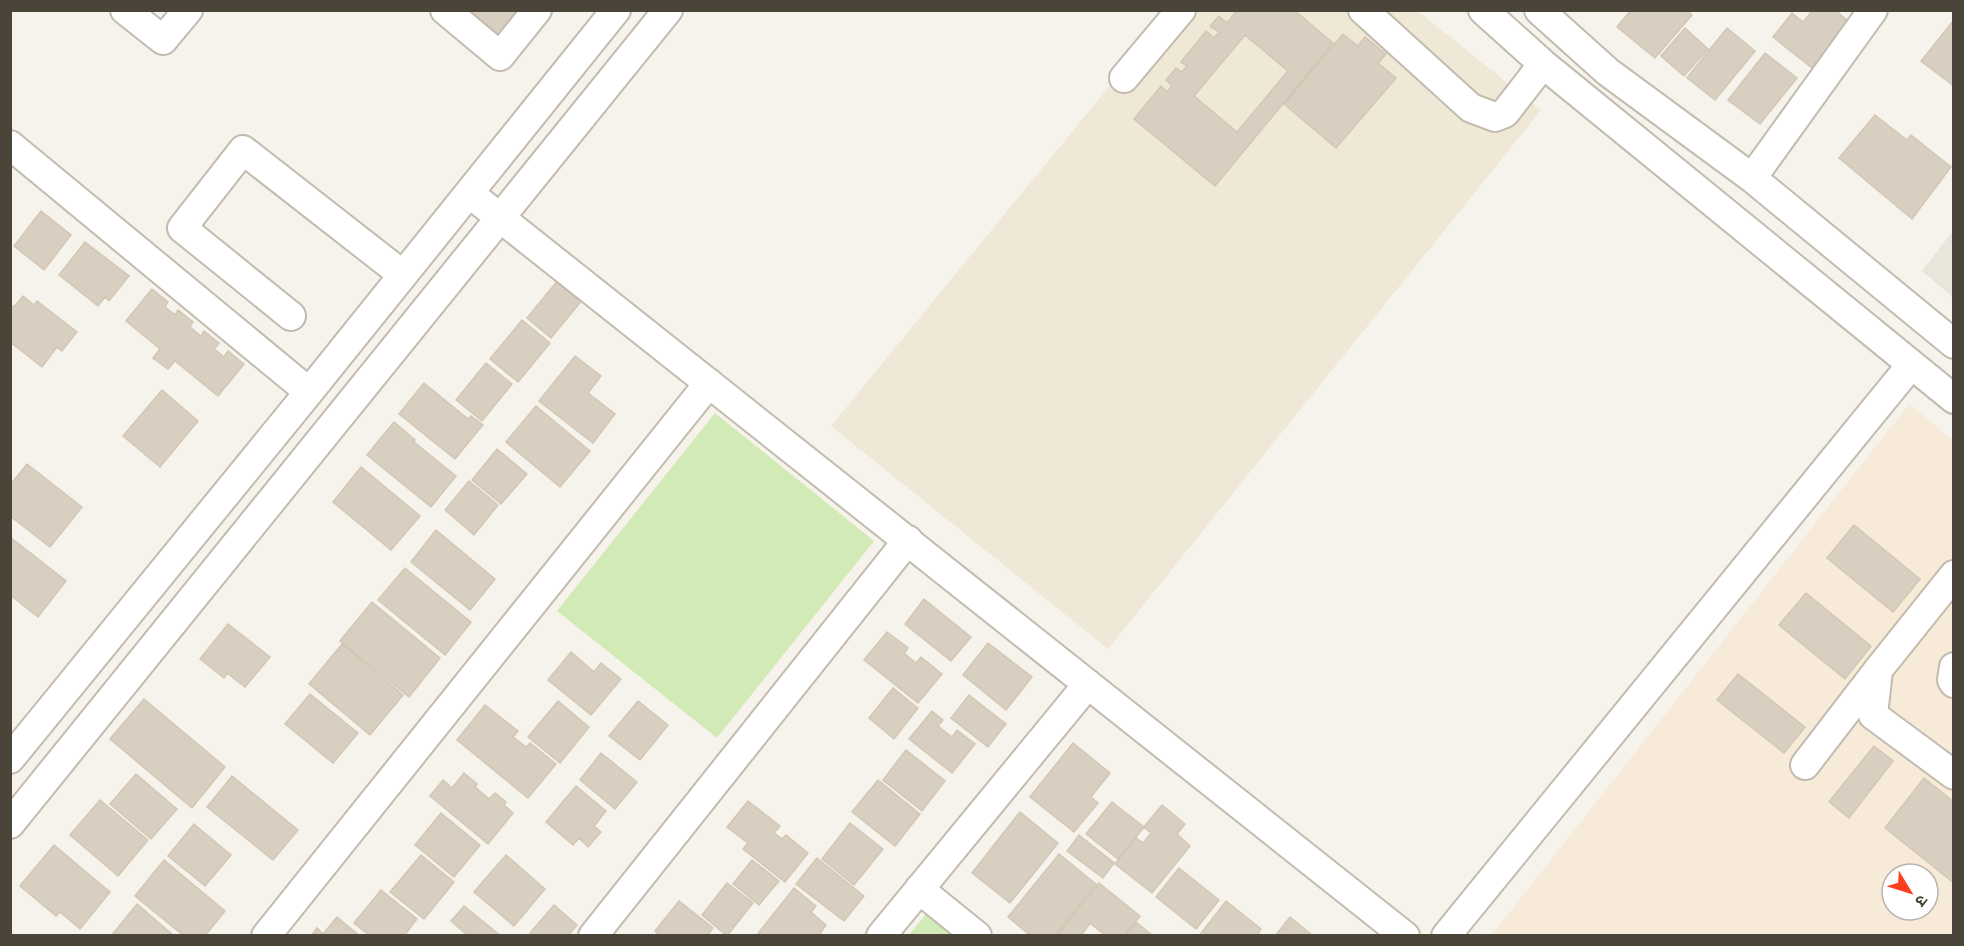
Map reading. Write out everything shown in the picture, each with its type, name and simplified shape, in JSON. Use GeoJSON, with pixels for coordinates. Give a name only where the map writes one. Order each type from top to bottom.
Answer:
{"type":"FeatureCollection","features":[{"type":"Feature","properties":{"kind":"street"},"geometry":{"type":"LineString","coordinates":[[125,10],[163,40],[188,10]]}},
{"type":"Feature","properties":{"kind":"street"},"geometry":{"type":"LineString","coordinates":[[445,10],[500,56],[537,10]]}},
{"type":"Feature","properties":{"kind":"street"},"geometry":{"type":"LineString","coordinates":[[10,759],[616,10]]}},
{"type":"Feature","properties":{"kind":"street"},"geometry":{"type":"LineString","coordinates":[[10,824],[668,10]]}},
{"type":"Feature","properties":{"kind":"street"},"geometry":{"type":"LineString","coordinates":[[1124,78],[1181,10]]}},
{"type":"Feature","properties":{"kind":"street"},"geometry":{"type":"LineString","coordinates":[[1363,10],[1471,108],[1495,117],[1505,113],[1543,64]]}},
{"type":"Feature","properties":{"kind":"street"},"geometry":{"type":"LineString","coordinates":[[1483,10],[1543,64],[1953,399]]}},
{"type":"Feature","properties":{"kind":"street"},"geometry":{"type":"LineString","coordinates":[[1539,10],[1608,72],[1752,178],[1953,344]]}},
{"type":"Feature","properties":{"kind":"street"},"geometry":{"type":"LineString","coordinates":[[1752,178],[1873,10]]}},
{"type":"Feature","properties":{"kind":"street"},"geometry":{"type":"LineString","coordinates":[[291,316],[182,228],[243,150],[403,275]]}},
{"type":"Feature","properties":{"kind":"street"},"geometry":{"type":"LineString","coordinates":[[15,158],[309,392]]}},
{"type":"Feature","properties":{"kind":"street"},"geometry":{"type":"LineString","coordinates":[[469,192],[1405,936]]}},
{"type":"Feature","properties":{"kind":"street"},"geometry":{"type":"LineString","coordinates":[[1446,936],[1911,365]]}},
{"type":"Feature","properties":{"kind":"street"},"geometry":{"type":"LineString","coordinates":[[266,936],[710,383]]}},
{"type":"Feature","properties":{"kind":"street"},"geometry":{"type":"LineString","coordinates":[[593,936],[908,540]]}},
{"type":"Feature","properties":{"kind":"street"},"geometry":{"type":"LineString","coordinates":[[1805,765],[1953,575]]}},
{"type":"Feature","properties":{"kind":"street"},"geometry":{"type":"LineString","coordinates":[[1953,667],[1953,683]]}},
{"type":"Feature","properties":{"kind":"street"},"geometry":{"type":"LineString","coordinates":[[1878,670],[1873,715],[1953,775]]}},
{"type":"Feature","properties":{"kind":"street"},"geometry":{"type":"LineString","coordinates":[[881,936],[1088,684]]}},
{"type":"Feature","properties":{"kind":"street"},"geometry":{"type":"LineString","coordinates":[[919,889],[977,936]]}},
{"type":"Feature","properties":{"kind":"shaded area"},"geometry":{"type":"Polygon","coordinates":[[[1171,11],[1418,11],[1541,110],[1108,649],[831,426],[1171,11]]]}},
{"type":"Feature","properties":{"kind":"shaded area"},"geometry":{"type":"Polygon","coordinates":[[[1953,231],[1953,297],[1922,271],[1953,231]]]}},
{"type":"Feature","properties":{"kind":"shaded area"},"geometry":{"type":"Polygon","coordinates":[[[1909,404],[1953,440],[1953,935],[1491,936],[1909,404]]]}},
{"type":"Feature","properties":{"kind":"green space"},"geometry":{"type":"Polygon","coordinates":[[[715,413],[874,541],[717,738],[557,611],[715,413]]]}},
{"type":"Feature","properties":{"kind":"green space"},"geometry":{"type":"Polygon","coordinates":[[[926,914],[952,935],[909,935],[926,914]]]}},
{"type":"Feature","properties":{"kind":"building"},"geometry":{"type":"Polygon","coordinates":[[[454,10],[530,10],[500,48],[454,10]]]}},
{"type":"Feature","properties":{"kind":"building"},"geometry":{"type":"Polygon","coordinates":[[[1232,10],[1294,10],[1333,43],[1215,186],[1134,119],[1161,86],[1167,92],[1172,86],[1166,80],[1176,68],[1182,72],[1187,66],[1181,62],[1206,31],[1214,38],[1219,32],[1210,26],[1219,16],[1227,23],[1235,13],[1232,10]],[[1245,35],[1194,96],[1237,132],[1288,71],[1245,35]]]}},
{"type":"Feature","properties":{"kind":"building"},"geometry":{"type":"Polygon","coordinates":[[[1631,10],[1686,10],[1692,15],[1655,58],[1617,27],[1631,10]]]}},
{"type":"Feature","properties":{"kind":"building"},"geometry":{"type":"Polygon","coordinates":[[[1813,10],[1835,10],[1849,22],[1812,68],[1773,37],[1792,13],[1803,22],[1813,10]]]}},
{"type":"Feature","properties":{"kind":"building"},"geometry":{"type":"Polygon","coordinates":[[[1954,20],[1954,86],[1921,61],[1954,20]]]}},
{"type":"Feature","properties":{"kind":"building"},"geometry":{"type":"Polygon","coordinates":[[[1685,28],[1708,49],[1684,76],[1661,56],[1685,28]]]}},
{"type":"Feature","properties":{"kind":"building"},"geometry":{"type":"Polygon","coordinates":[[[1727,28],[1755,51],[1715,100],[1687,78],[1727,28]]]}},
{"type":"Feature","properties":{"kind":"building"},"geometry":{"type":"Polygon","coordinates":[[[1343,34],[1358,46],[1365,37],[1386,54],[1378,63],[1396,78],[1336,148],[1284,104],[1343,34]]]}},
{"type":"Feature","properties":{"kind":"building"},"geometry":{"type":"Polygon","coordinates":[[[1765,53],[1797,78],[1760,124],[1728,100],[1765,53]]]}},
{"type":"Feature","properties":{"kind":"building"},"geometry":{"type":"Polygon","coordinates":[[[1875,115],[1907,140],[1911,135],[1951,167],[1912,219],[1839,158],[1875,115]]]}},
{"type":"Feature","properties":{"kind":"building"},"geometry":{"type":"Polygon","coordinates":[[[41,211],[71,235],[44,270],[14,246],[41,211]]]}},
{"type":"Feature","properties":{"kind":"building"},"geometry":{"type":"Polygon","coordinates":[[[85,242],[129,276],[109,301],[105,297],[98,306],[59,275],[85,242]]]}},
{"type":"Feature","properties":{"kind":"building"},"geometry":{"type":"Polygon","coordinates":[[[559,279],[583,299],[551,338],[527,318],[559,279]]]}},
{"type":"Feature","properties":{"kind":"building"},"geometry":{"type":"Polygon","coordinates":[[[152,289],[168,302],[165,307],[175,315],[178,310],[193,322],[190,327],[201,336],[204,331],[219,343],[214,349],[224,357],[228,351],[244,364],[218,396],[175,361],[168,369],[153,358],[160,349],[126,321],[152,289]]]}},
{"type":"Feature","properties":{"kind":"building"},"geometry":{"type":"Polygon","coordinates":[[[23,296],[34,305],[37,301],[77,332],[62,351],[57,347],[42,367],[10,342],[10,304],[14,307],[23,296]]]}},
{"type":"Feature","properties":{"kind":"building"},"geometry":{"type":"Polygon","coordinates":[[[522,320],[550,343],[518,382],[490,359],[522,320]]]}},
{"type":"Feature","properties":{"kind":"building"},"geometry":{"type":"Polygon","coordinates":[[[575,356],[601,376],[588,393],[615,414],[593,443],[539,401],[575,356]]]}},
{"type":"Feature","properties":{"kind":"building"},"geometry":{"type":"Polygon","coordinates":[[[486,363],[512,384],[482,421],[456,400],[486,363]]]}},
{"type":"Feature","properties":{"kind":"building"},"geometry":{"type":"Polygon","coordinates":[[[424,383],[468,419],[471,416],[483,425],[455,459],[399,414],[424,383]]]}},
{"type":"Feature","properties":{"kind":"building"},"geometry":{"type":"Polygon","coordinates":[[[162,390],[198,421],[160,467],[123,436],[162,390]]]}},
{"type":"Feature","properties":{"kind":"building"},"geometry":{"type":"Polygon","coordinates":[[[536,406],[590,451],[560,487],[506,442],[536,406]]]}},
{"type":"Feature","properties":{"kind":"building"},"geometry":{"type":"Polygon","coordinates":[[[394,422],[415,440],[414,442],[456,476],[431,507],[367,455],[394,422]]]}},
{"type":"Feature","properties":{"kind":"building"},"geometry":{"type":"Polygon","coordinates":[[[497,449],[527,474],[501,504],[472,480],[497,449]]]}},
{"type":"Feature","properties":{"kind":"building"},"geometry":{"type":"Polygon","coordinates":[[[27,464],[82,507],[50,547],[10,516],[10,485],[27,464]]]}},
{"type":"Feature","properties":{"kind":"building"},"geometry":{"type":"Polygon","coordinates":[[[361,467],[420,516],[391,550],[333,502],[361,467]]]}},
{"type":"Feature","properties":{"kind":"building"},"geometry":{"type":"Polygon","coordinates":[[[469,481],[498,505],[474,535],[445,510],[469,481]]]}},
{"type":"Feature","properties":{"kind":"building"},"geometry":{"type":"Polygon","coordinates":[[[1854,525],[1920,579],[1893,612],[1827,558],[1854,525]]]}},
{"type":"Feature","properties":{"kind":"building"},"geometry":{"type":"Polygon","coordinates":[[[436,530],[495,579],[470,610],[411,562],[436,530]]]}},
{"type":"Feature","properties":{"kind":"building"},"geometry":{"type":"Polygon","coordinates":[[[10,537],[66,581],[38,617],[10,595],[10,537]]]}},
{"type":"Feature","properties":{"kind":"building"},"geometry":{"type":"Polygon","coordinates":[[[405,568],[471,622],[445,655],[378,600],[405,568]]]}},
{"type":"Feature","properties":{"kind":"building"},"geometry":{"type":"Polygon","coordinates":[[[1806,593],[1871,646],[1845,679],[1779,625],[1806,593]]]}},
{"type":"Feature","properties":{"kind":"building"},"geometry":{"type":"Polygon","coordinates":[[[924,599],[971,637],[951,661],[905,624],[924,599]]]}},
{"type":"Feature","properties":{"kind":"building"},"geometry":{"type":"Polygon","coordinates":[[[372,602],[440,658],[409,697],[340,641],[372,602]]]}},
{"type":"Feature","properties":{"kind":"building"},"geometry":{"type":"Polygon","coordinates":[[[228,624],[270,657],[245,687],[227,673],[224,678],[200,659],[228,624]]]}},
{"type":"Feature","properties":{"kind":"building"},"geometry":{"type":"Polygon","coordinates":[[[887,632],[908,648],[904,653],[916,663],[921,657],[942,674],[918,703],[864,660],[887,632]]]}},
{"type":"Feature","properties":{"kind":"building"},"geometry":{"type":"Polygon","coordinates":[[[988,643],[1032,677],[1006,710],[963,675],[988,643]]]}},
{"type":"Feature","properties":{"kind":"building"},"geometry":{"type":"Polygon","coordinates":[[[342,644],[403,695],[370,735],[309,684],[342,644]]]}},
{"type":"Feature","properties":{"kind":"building"},"geometry":{"type":"Polygon","coordinates":[[[571,652],[594,672],[601,663],[621,679],[591,715],[548,680],[571,652]]]}},
{"type":"Feature","properties":{"kind":"building"},"geometry":{"type":"Polygon","coordinates":[[[1738,674],[1805,727],[1784,753],[1717,700],[1738,674]]]}},
{"type":"Feature","properties":{"kind":"building"},"geometry":{"type":"Polygon","coordinates":[[[893,688],[918,708],[894,739],[869,718],[893,688]]]}},
{"type":"Feature","properties":{"kind":"building"},"geometry":{"type":"Polygon","coordinates":[[[310,694],[358,733],[333,763],[285,724],[310,694]]]}},
{"type":"Feature","properties":{"kind":"building"},"geometry":{"type":"Polygon","coordinates":[[[969,695],[1006,724],[988,747],[951,718],[969,695]]]}},
{"type":"Feature","properties":{"kind":"building"},"geometry":{"type":"Polygon","coordinates":[[[144,699],[225,767],[192,808],[110,739],[144,699]]]}},
{"type":"Feature","properties":{"kind":"building"},"geometry":{"type":"Polygon","coordinates":[[[558,701],[589,727],[560,763],[528,737],[558,701]]]}},
{"type":"Feature","properties":{"kind":"building"},"geometry":{"type":"Polygon","coordinates":[[[638,701],[668,725],[640,760],[609,736],[638,701]]]}},
{"type":"Feature","properties":{"kind":"building"},"geometry":{"type":"Polygon","coordinates":[[[485,705],[518,731],[513,737],[526,747],[530,743],[556,764],[528,798],[457,740],[485,705]]]}},
{"type":"Feature","properties":{"kind":"building"},"geometry":{"type":"Polygon","coordinates":[[[932,711],[943,720],[938,726],[952,737],[957,730],[975,744],[952,773],[909,739],[932,711]]]}},
{"type":"Feature","properties":{"kind":"building"},"geometry":{"type":"Polygon","coordinates":[[[1073,743],[1110,773],[1091,797],[1098,803],[1074,832],[1030,797],[1073,743]]]}},
{"type":"Feature","properties":{"kind":"building"},"geometry":{"type":"Polygon","coordinates":[[[1874,746],[1893,761],[1849,818],[1829,802],[1874,746]]]}},
{"type":"Feature","properties":{"kind":"building"},"geometry":{"type":"Polygon","coordinates":[[[906,750],[945,781],[922,811],[883,780],[906,750]]]}},
{"type":"Feature","properties":{"kind":"building"},"geometry":{"type":"Polygon","coordinates":[[[601,753],[637,782],[615,809],[580,780],[601,753]]]}},
{"type":"Feature","properties":{"kind":"building"},"geometry":{"type":"Polygon","coordinates":[[[464,773],[489,799],[495,793],[506,802],[504,805],[513,813],[488,844],[430,796],[443,780],[452,788],[464,773]]]}},
{"type":"Feature","properties":{"kind":"building"},"geometry":{"type":"Polygon","coordinates":[[[136,774],[177,809],[151,839],[110,804],[136,774]]]}},
{"type":"Feature","properties":{"kind":"building"},"geometry":{"type":"Polygon","coordinates":[[[232,776],[298,830],[273,860],[207,807],[232,776]]]}},
{"type":"Feature","properties":{"kind":"building"},"geometry":{"type":"Polygon","coordinates":[[[1924,778],[1954,802],[1954,883],[1940,872],[1940,862],[1928,862],[1885,828],[1924,778]]]}},
{"type":"Feature","properties":{"kind":"building"},"geometry":{"type":"Polygon","coordinates":[[[878,780],[920,814],[895,846],[852,812],[878,780]]]}},
{"type":"Feature","properties":{"kind":"building"},"geometry":{"type":"Polygon","coordinates":[[[576,786],[606,811],[594,826],[601,832],[588,847],[579,838],[573,845],[546,822],[576,786]]]}},
{"type":"Feature","properties":{"kind":"building"},"geometry":{"type":"Polygon","coordinates":[[[100,800],[148,840],[118,876],[70,835],[100,800]]]}},
{"type":"Feature","properties":{"kind":"building"},"geometry":{"type":"Polygon","coordinates":[[[748,801],[780,826],[774,833],[782,839],[786,835],[808,853],[785,882],[743,849],[748,843],[727,827],[748,801]]]}},
{"type":"Feature","properties":{"kind":"building"},"geometry":{"type":"Polygon","coordinates":[[[1112,802],[1144,827],[1118,859],[1086,834],[1112,802]]]}},
{"type":"Feature","properties":{"kind":"building"},"geometry":{"type":"Polygon","coordinates":[[[1162,805],[1185,824],[1177,834],[1190,846],[1152,893],[1115,864],[1136,838],[1143,843],[1151,833],[1144,827],[1162,805]]]}},
{"type":"Feature","properties":{"kind":"building"},"geometry":{"type":"Polygon","coordinates":[[[1020,812],[1058,843],[1010,903],[972,873],[1020,812]]]}},
{"type":"Feature","properties":{"kind":"building"},"geometry":{"type":"Polygon","coordinates":[[[441,813],[480,845],[454,877],[415,845],[441,813]]]}},
{"type":"Feature","properties":{"kind":"building"},"geometry":{"type":"Polygon","coordinates":[[[850,823],[883,849],[854,885],[822,859],[850,823]]]}},
{"type":"Feature","properties":{"kind":"building"},"geometry":{"type":"Polygon","coordinates":[[[194,824],[231,855],[205,886],[168,856],[194,824]]]}},
{"type":"Feature","properties":{"kind":"building"},"geometry":{"type":"Polygon","coordinates":[[[1079,835],[1114,863],[1103,878],[1067,851],[1079,835]]]}},
{"type":"Feature","properties":{"kind":"building"},"geometry":{"type":"Polygon","coordinates":[[[54,845],[110,892],[80,929],[60,912],[56,916],[20,886],[54,845]]]}},
{"type":"Feature","properties":{"kind":"building"},"geometry":{"type":"Polygon","coordinates":[[[1059,854],[1096,884],[1055,936],[1031,936],[1008,917],[1059,854]]]}},
{"type":"Feature","properties":{"kind":"building"},"geometry":{"type":"Polygon","coordinates":[[[421,855],[454,882],[424,919],[390,892],[421,855]]]}},
{"type":"Feature","properties":{"kind":"building"},"geometry":{"type":"Polygon","coordinates":[[[506,855],[545,889],[514,926],[474,892],[506,855]]]}},
{"type":"Feature","properties":{"kind":"building"},"geometry":{"type":"Polygon","coordinates":[[[817,858],[864,896],[844,921],[796,884],[817,858]]]}},
{"type":"Feature","properties":{"kind":"building"},"geometry":{"type":"Polygon","coordinates":[[[164,860],[225,911],[205,936],[184,936],[135,896],[164,860]]]}},
{"type":"Feature","properties":{"kind":"building"},"geometry":{"type":"Polygon","coordinates":[[[752,860],[779,881],[759,905],[733,884],[752,860]]]}},
{"type":"Feature","properties":{"kind":"building"},"geometry":{"type":"Polygon","coordinates":[[[1179,868],[1219,900],[1196,929],[1156,897],[1179,868]]]}},
{"type":"Feature","properties":{"kind":"building"},"geometry":{"type":"Polygon","coordinates":[[[727,883],[753,903],[727,936],[702,915],[727,883]]]}},
{"type":"Feature","properties":{"kind":"building"},"geometry":{"type":"Polygon","coordinates":[[[1099,883],[1140,916],[1124,936],[1106,936],[1090,923],[1081,936],[1057,936],[1099,883]]]}},
{"type":"Feature","properties":{"kind":"building"},"geometry":{"type":"Polygon","coordinates":[[[794,888],[816,906],[811,912],[826,925],[820,933],[823,936],[756,936],[794,888]]]}},
{"type":"Feature","properties":{"kind":"building"},"geometry":{"type":"Polygon","coordinates":[[[381,890],[417,919],[404,936],[370,936],[354,923],[381,890]]]}},
{"type":"Feature","properties":{"kind":"building"},"geometry":{"type":"Polygon","coordinates":[[[679,901],[713,928],[707,936],[660,936],[655,931],[679,901]]]}},
{"type":"Feature","properties":{"kind":"building"},"geometry":{"type":"Polygon","coordinates":[[[1226,901],[1261,929],[1257,936],[1199,936],[1226,901]]]}},
{"type":"Feature","properties":{"kind":"building"},"geometry":{"type":"Polygon","coordinates":[[[137,904],[174,936],[111,936],[137,904]]]}},
{"type":"Feature","properties":{"kind":"building"},"geometry":{"type":"Polygon","coordinates":[[[554,905],[577,925],[568,936],[533,936],[530,933],[554,905]]]}},
{"type":"Feature","properties":{"kind":"building"},"geometry":{"type":"Polygon","coordinates":[[[464,906],[501,936],[468,936],[451,921],[464,906]]]}},
{"type":"Feature","properties":{"kind":"building"},"geometry":{"type":"Polygon","coordinates":[[[337,917],[360,936],[311,936],[317,928],[323,934],[337,917]]]}},
{"type":"Feature","properties":{"kind":"building"},"geometry":{"type":"Polygon","coordinates":[[[1290,917],[1313,936],[1275,936],[1290,917]]]}},
{"type":"Feature","properties":{"kind":"building"},"geometry":{"type":"Polygon","coordinates":[[[1136,922],[1153,936],[1126,936],[1136,922]]]}}]}
